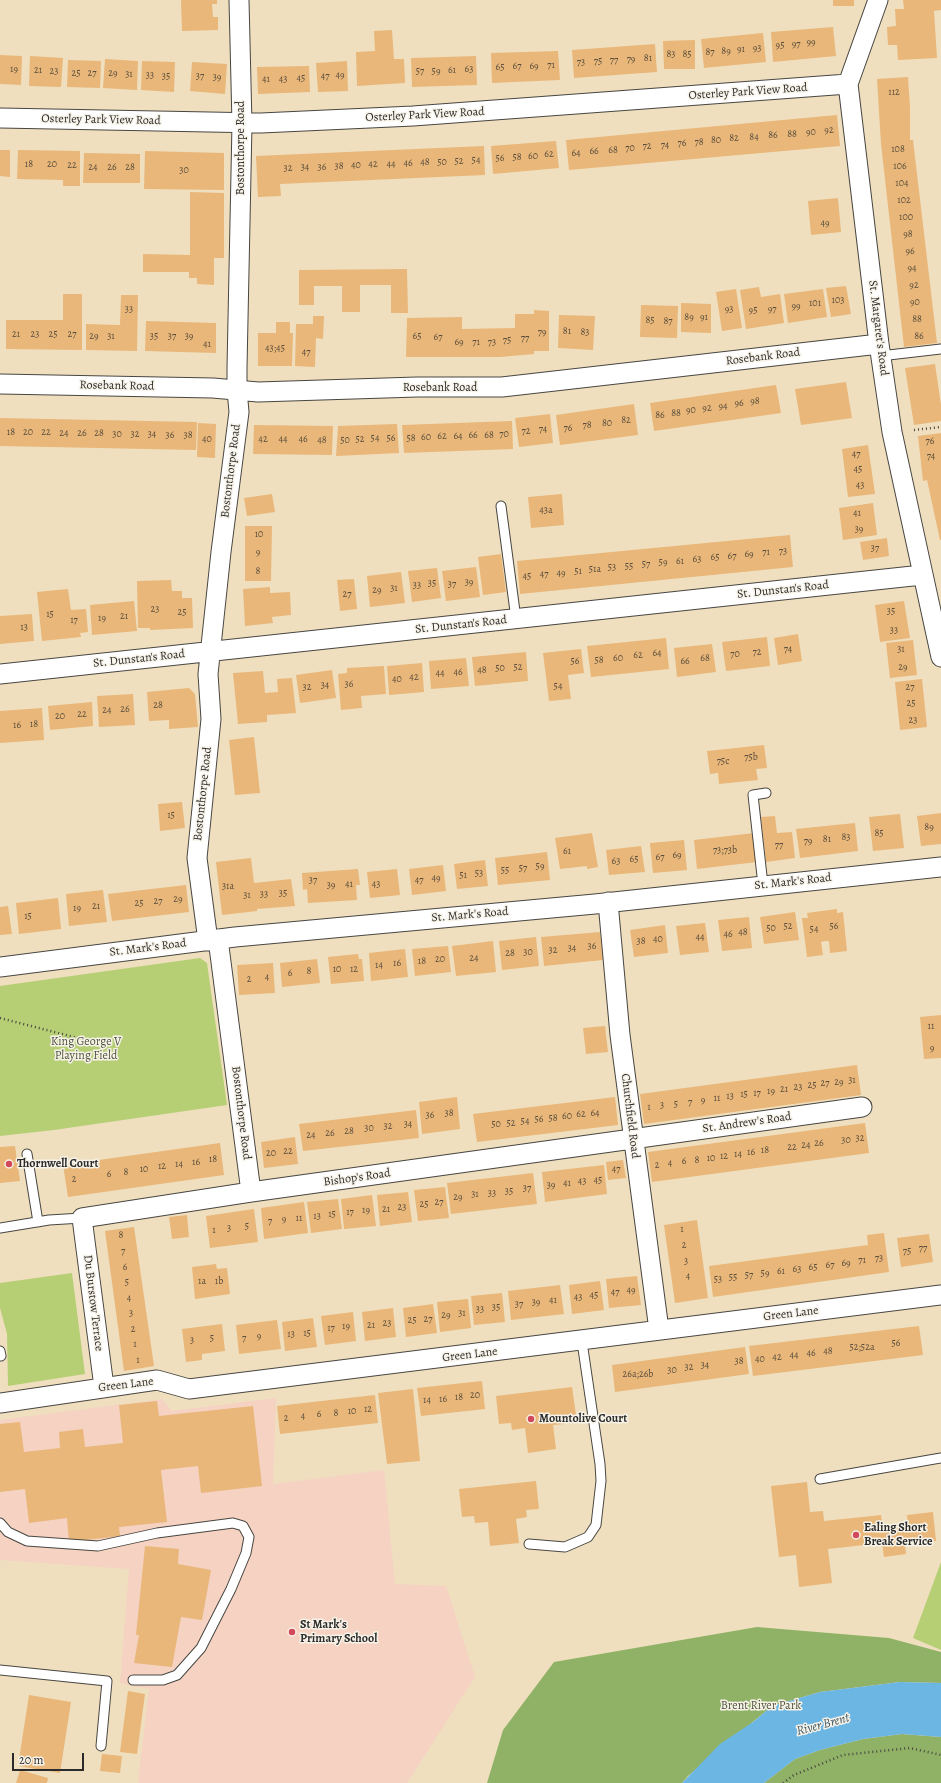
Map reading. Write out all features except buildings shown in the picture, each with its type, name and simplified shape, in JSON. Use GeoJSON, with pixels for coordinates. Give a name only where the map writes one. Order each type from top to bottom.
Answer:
{"type":"FeatureCollection","features":[{"type":"Feature","properties":{"kind":"street","name":"Bostonthorpe Road"},"geometry":{"type":"LineString","coordinates":[[239,0],[242,124],[237,390],[239,412],[210,652],[208,674],[211,719],[197,858],[213,940],[251,1192]]}},
{"type":"Feature","properties":{"kind":"street","name":"St. Margaret's Road"},"geometry":{"type":"LineString","coordinates":[[878,0],[848,84],[880,350],[892,432],[941,657]]}},
{"type":"Feature","properties":{"kind":"street","name":"Osterley Park View Road"},"geometry":{"type":"LineString","coordinates":[[0,118],[242,124],[413,116],[848,84]]}},
{"type":"Feature","properties":{"kind":"street","name":"Rosebank Road"},"geometry":{"type":"LineString","coordinates":[[0,384],[213,388],[258,392],[417,387],[502,387],[880,350]]}},
{"type":"Feature","properties":{"kind":"street","name":"St. Dunstan's Road"},"geometry":{"type":"LineString","coordinates":[[0,674],[922,575]]}},
{"type":"Feature","properties":{"kind":"street","name":"St. Mark's Road"},"geometry":{"type":"LineString","coordinates":[[0,967],[213,940],[608,902],[941,867]]}},
{"type":"Feature","properties":{"kind":"street","name":"Churchfield Road"},"geometry":{"type":"LineString","coordinates":[[608,902],[620,1035],[659,1330]]}},
{"type":"Feature","properties":{"kind":"street","name":"St. Andrew's Road"},"geometry":{"type":"LineString","coordinates":[[633,1140],[862,1107]]}},
{"type":"Feature","properties":{"kind":"street","name":"Bishop's Road"},"geometry":{"type":"LineString","coordinates":[[82,1218],[251,1192],[633,1140]]}},
{"type":"Feature","properties":{"kind":"street","name":"Du Burstow Terrace"},"geometry":{"type":"LineString","coordinates":[[82,1218],[104,1388]]}},
{"type":"Feature","properties":{"kind":"street","name":"Green Lane"},"geometry":{"type":"LineString","coordinates":[[0,1403],[157,1380],[189,1389],[582,1342],[659,1330],[941,1295]]}},
{"type":"Feature","properties":{"kind":"lane"},"geometry":{"type":"LineString","coordinates":[[880,350],[941,349]]}},
{"type":"Feature","properties":{"kind":"lane"},"geometry":{"type":"LineString","coordinates":[[501,506],[516,619]]}},
{"type":"Feature","properties":{"kind":"lane"},"geometry":{"type":"LineString","coordinates":[[763,885],[753,795],[766,793]]}},
{"type":"Feature","properties":{"kind":"lane"},"geometry":{"type":"LineString","coordinates":[[27,1154],[38,1222]]}},
{"type":"Feature","properties":{"kind":"lane"},"geometry":{"type":"LineString","coordinates":[[0,1228],[38,1222],[82,1218]]}},
{"type":"Feature","properties":{"kind":"lane"},"geometry":{"type":"LineString","coordinates":[[529,1544],[565,1547],[588,1536],[596,1525],[601,1481],[600,1464],[582,1342]]}},
{"type":"Feature","properties":{"kind":"lane"},"geometry":{"type":"LineString","coordinates":[[820,1479],[941,1458]]}},
{"type":"Feature","properties":{"kind":"lane"},"geometry":{"type":"LineString","coordinates":[[0,1524],[8,1532],[27,1541],[98,1546],[156,1533],[233,1523],[243,1526],[249,1537],[246,1553],[231,1589],[201,1648],[177,1675],[163,1680],[133,1680]]}},
{"type":"Feature","properties":{"kind":"lane"},"geometry":{"type":"LineString","coordinates":[[0,1670],[107,1681],[101,1746]]}},
{"type":"Feature","properties":{"kind":"path"},"geometry":{"type":"LineString","coordinates":[[892,432],[941,427]]}},
{"type":"Feature","properties":{"kind":"path"},"geometry":{"type":"LineString","coordinates":[[0,1018],[85,1040]]}},
{"type":"Feature","properties":{"kind":"path"},"geometry":{"type":"LineString","coordinates":[[783,1783],[794,1775],[843,1755],[910,1748],[941,1755]]}},
{"type":"Feature","properties":{"kind":"shaded area","name":"St Mark's Primary School"},"geometry":{"type":"Polygon","coordinates":[[[276,1398],[273,1484],[384,1470],[395,1584],[446,1586],[475,1677],[407,1783],[138,1783],[149,1689],[120,1683],[129,1569],[0,1560],[0,1420],[162,1399],[172,1411],[276,1398]]]}},
{"type":"Feature","properties":{"kind":"green space","name":"King George V Playing Field"},"geometry":{"type":"Polygon","coordinates":[[[200,958],[207,963],[227,1105],[54,1130],[0,1136],[0,986],[200,958]]]}},
{"type":"Feature","properties":{"kind":"green space"},"geometry":{"type":"Polygon","coordinates":[[[72,1273],[85,1374],[8,1386],[7,1334],[0,1308],[0,1283],[72,1273]]]}},
{"type":"Feature","properties":{"kind":"green space"},"geometry":{"type":"Polygon","coordinates":[[[941,1562],[941,1650],[913,1638],[941,1562]]]}},
{"type":"Feature","properties":{"kind":"green space","name":"Brent River Park"},"geometry":{"type":"Polygon","coordinates":[[[757,1627],[889,1638],[941,1652],[941,1683],[900,1682],[820,1692],[772,1706],[688,1776],[682,1783],[487,1783],[503,1730],[554,1662],[757,1627]]]}},
{"type":"Feature","properties":{"kind":"green space"},"geometry":{"type":"Polygon","coordinates":[[[902,1734],[941,1737],[941,1783],[764,1783],[795,1759],[820,1750],[863,1739],[902,1734]]]}},
{"type":"Feature","properties":{"kind":"water","name":"River Brent"},"geometry":{"type":"Polygon","coordinates":[[[900,1682],[941,1683],[941,1737],[902,1734],[863,1739],[820,1750],[795,1759],[764,1783],[682,1783],[720,1744],[753,1722],[772,1706],[820,1692],[900,1682]]]}},
{"type":"Feature","properties":{"kind":"place","name":"Thornwell Court"},"geometry":{"type":"Point","coordinates":[9,1164]}},
{"type":"Feature","properties":{"kind":"place","name":"Mountolive Court"},"geometry":{"type":"Point","coordinates":[531,1419]}},
{"type":"Feature","properties":{"kind":"place","name":"Ealing Short Break Service"},"geometry":{"type":"Point","coordinates":[856,1535]}},
{"type":"Feature","properties":{"kind":"place","name":"St Mark's Primary School"},"geometry":{"type":"Point","coordinates":[292,1632]}}]}
